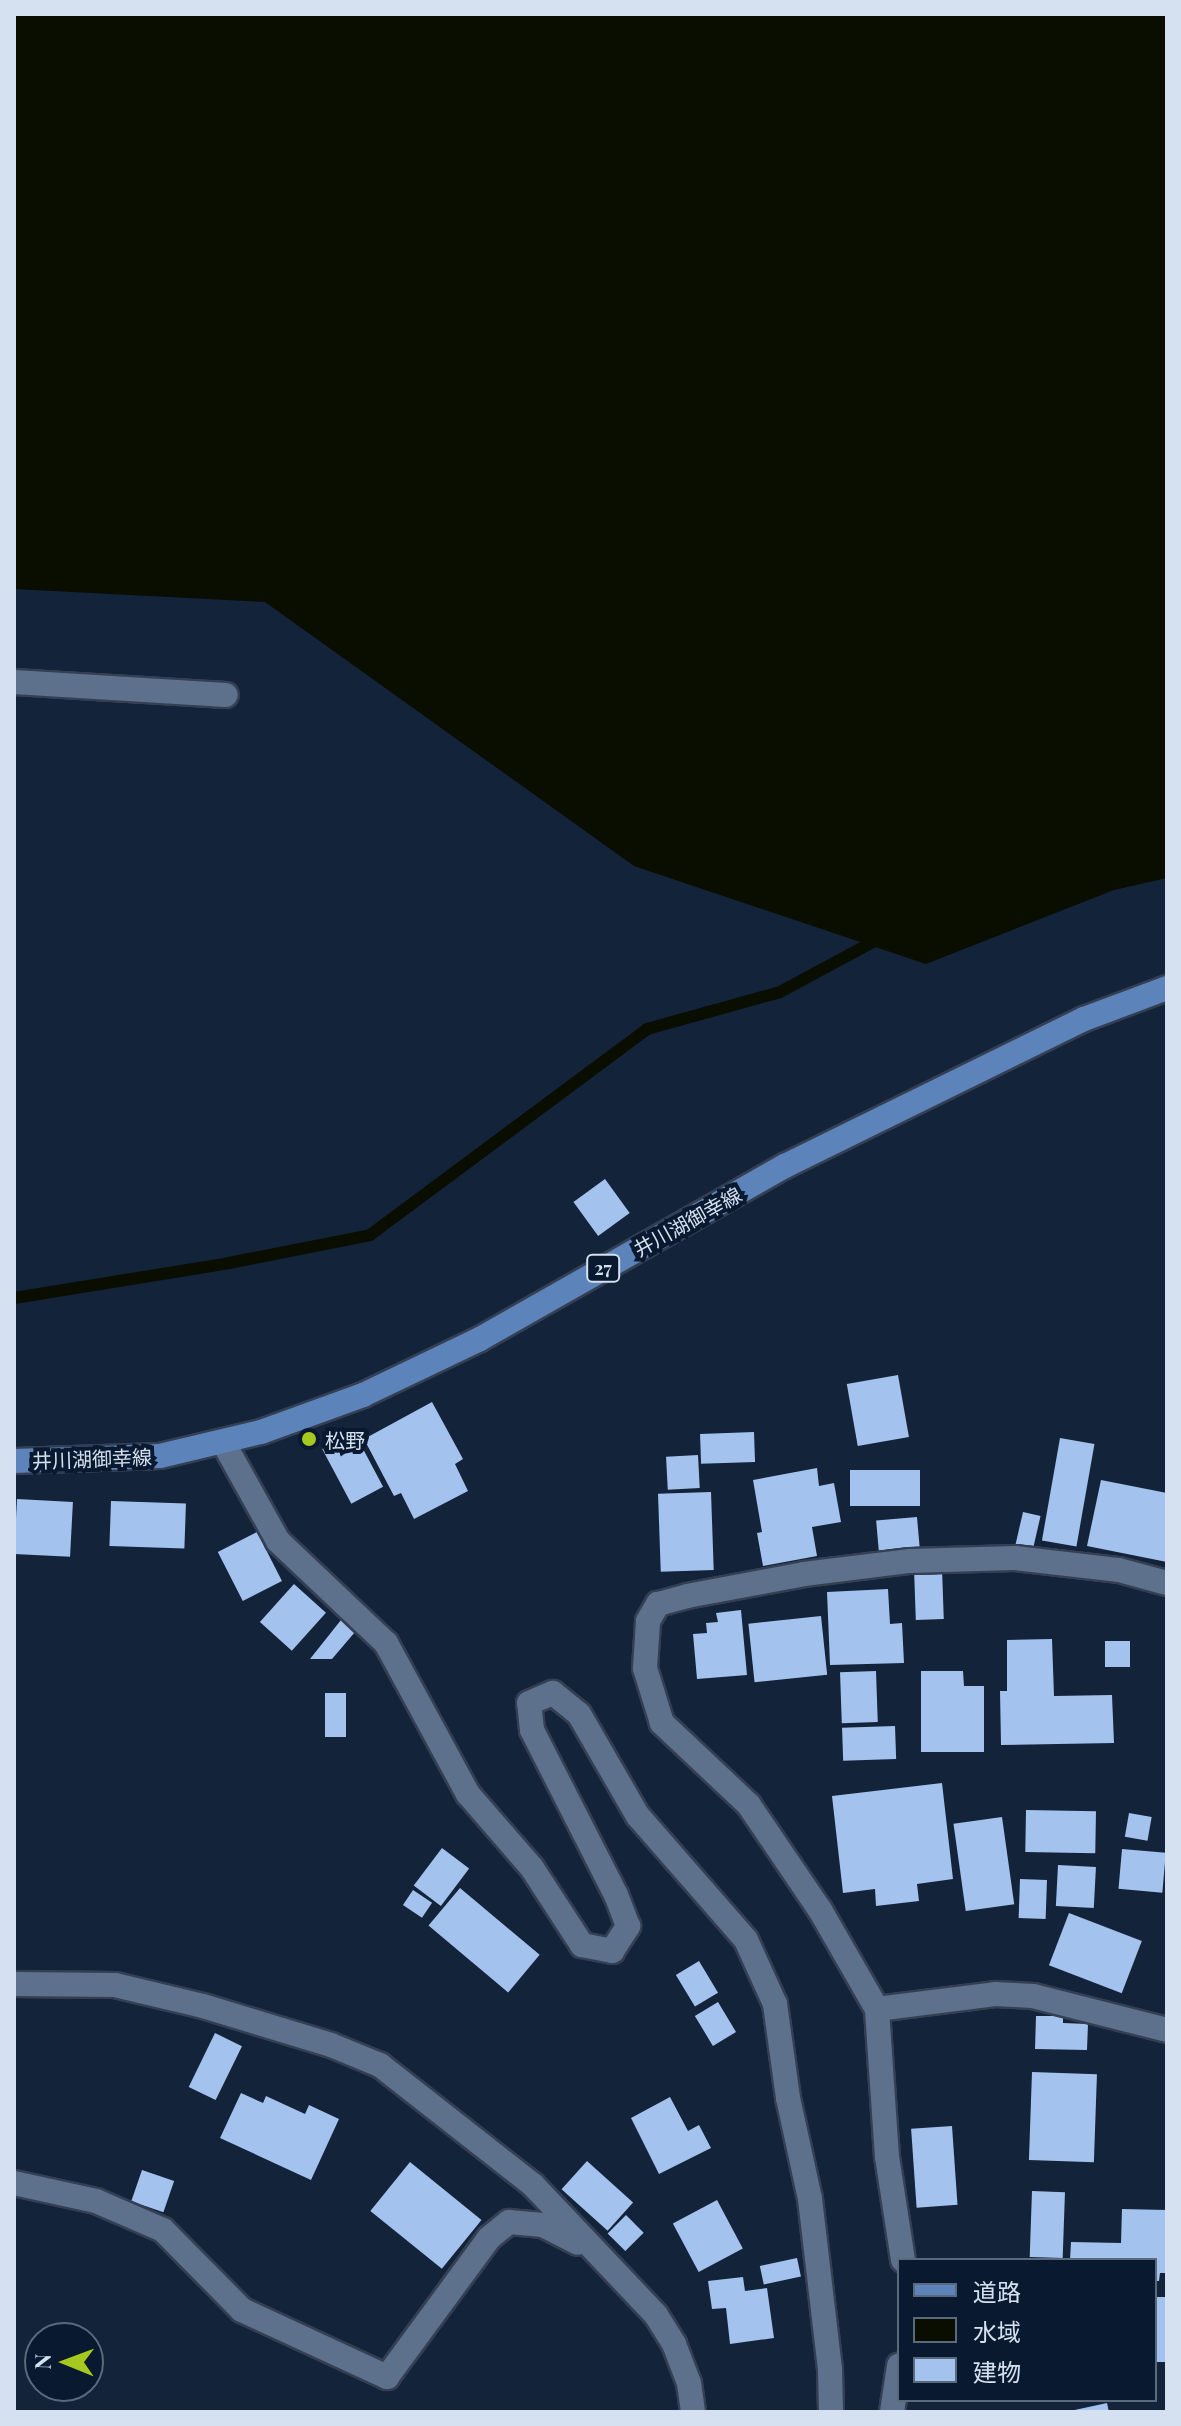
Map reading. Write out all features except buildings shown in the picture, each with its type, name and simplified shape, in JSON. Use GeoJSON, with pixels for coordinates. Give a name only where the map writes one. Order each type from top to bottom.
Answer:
{"type":"FeatureCollection","features":[{"type":"Feature","properties":{"kind":"main road","name":"井川湖御幸線"},"geometry":{"type":"LineString","coordinates":[[14,1461],[160,1456],[223,1442],[363,1395],[480,1339],[785,1166],[1084,1019],[1167,988]]}},
{"type":"Feature","properties":{"kind":"street"},"geometry":{"type":"LineString","coordinates":[[14,682],[226,695]]}},
{"type":"Feature","properties":{"kind":"street"},"geometry":{"type":"LineString","coordinates":[[223,1442],[278,1541],[386,1643],[468,1794],[532,1868],[582,1945],[612,1951],[628,1926],[616,1895],[532,1730],[529,1703],[553,1693],[579,1714],[638,1816],[746,1940],[775,2004],[788,2098],[810,2199],[831,2412]]}},
{"type":"Feature","properties":{"kind":"street"},"geometry":{"type":"LineString","coordinates":[[903,2258],[887,2157],[877,2009],[820,1910],[749,1805],[662,1723],[645,1668],[648,1621],[658,1604],[741,1584],[910,1561],[1015,1558],[1119,1570],[1167,1583]]}},
{"type":"Feature","properties":{"kind":"street"},"geometry":{"type":"LineString","coordinates":[[14,1984],[115,1985],[217,2011],[380,2065],[533,2185],[656,2315],[668,2334],[689,2383],[693,2412]]}},
{"type":"Feature","properties":{"kind":"street"},"geometry":{"type":"LineString","coordinates":[[877,2009],[995,1994],[1033,1996],[1167,2030]]}},
{"type":"Feature","properties":{"kind":"street"},"geometry":{"type":"LineString","coordinates":[[14,2183],[96,2201],[163,2230],[242,2310],[387,2377],[489,2238],[509,2222],[543,2225],[594,2251]]}},
{"type":"Feature","properties":{"kind":"street"},"geometry":{"type":"LineString","coordinates":[[892,2412],[897,2379]]}},
{"type":"Feature","properties":{"kind":"water"},"geometry":{"type":"Polygon","coordinates":[[[14,14],[1167,14],[1167,878],[1114,890],[926,964],[634,866],[265,602],[14,589],[14,14]]]}},
{"type":"Feature","properties":{"kind":"waterway"},"geometry":{"type":"LineString","coordinates":[[14,1298],[229,1263],[370,1235],[647,1029],[780,992],[882,937]]}},
{"type":"Feature","properties":{"kind":"place","name":"松野"},"geometry":{"type":"Point","coordinates":[309,1439]}}]}
